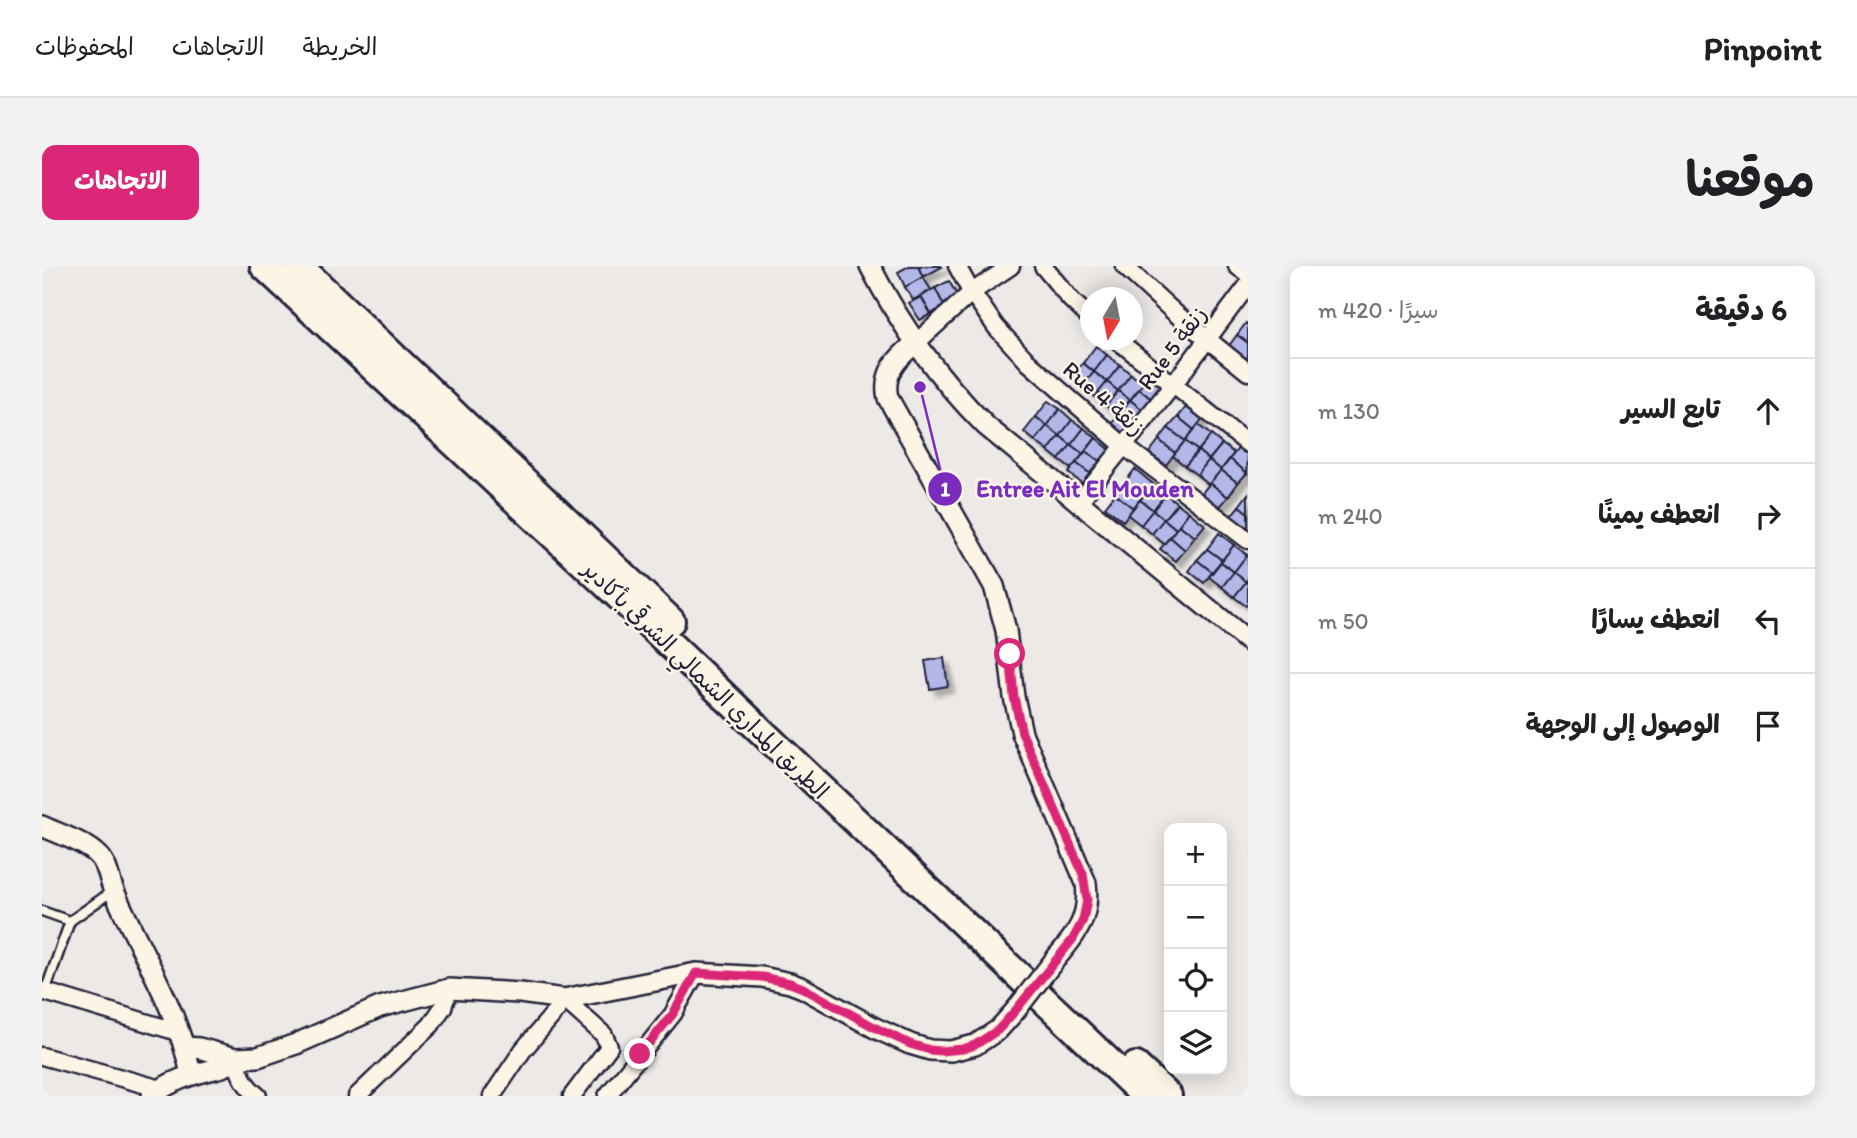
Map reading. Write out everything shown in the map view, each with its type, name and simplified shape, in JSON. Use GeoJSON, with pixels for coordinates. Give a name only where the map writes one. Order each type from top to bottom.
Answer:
{"type":"FeatureCollection","features":[{"type":"Feature","properties":{"kind":"highway","name":"الطريق المداري الشمالي الشرقي بأكادير"},"geometry":{"type":"LineString","coordinates":[[264,266],[629,605],[1145,1096]]}},
{"type":"Feature","properties":{"kind":"highway","name":"الطريق المداري الشمالي الشرقي بأكادير"},"geometry":{"type":"LineString","coordinates":[[299,266],[1168,1096]]}},
{"type":"Feature","properties":{"kind":"street"},"geometry":{"type":"LineString","coordinates":[[870,266],[916,343],[979,419],[1248,640]]}},
{"type":"Feature","properties":{"kind":"street","name":"Rue 4 زنقة"},"geometry":{"type":"LineString","coordinates":[[957,266],[996,327],[1020,354],[1124,446],[1248,540]]}},
{"type":"Feature","properties":{"kind":"street"},"geometry":{"type":"LineString","coordinates":[[43,992],[199,1048],[235,1058],[258,1057],[296,1044],[380,1006],[449,989],[520,993],[564,999],[696,973],[762,977],[790,983],[876,1028],[930,1050],[951,1051],[975,1045],[998,1030],[1073,939],[1083,920],[1087,900],[1086,883],[1022,733],[1014,697],[1006,630],[994,586],[888,398],[886,385],[888,373],[896,361],[972,292],[1011,266]]}},
{"type":"Feature","properties":{"kind":"street"},"geometry":{"type":"LineString","coordinates":[[1043,266],[1080,309]]}},
{"type":"Feature","properties":{"kind":"street"},"geometry":{"type":"LineString","coordinates":[[1124,266],[1207,340],[1248,372]]}},
{"type":"Feature","properties":{"kind":"street"},"geometry":{"type":"LineString","coordinates":[[1237,266],[1248,274]]}},
{"type":"Feature","properties":{"kind":"street","name":"Rue 5 زنقة"},"geometry":{"type":"LineString","coordinates":[[1078,503],[1173,385],[1248,285]]}},
{"type":"Feature","properties":{"kind":"street"},"geometry":{"type":"LineString","coordinates":[[1129,350],[1248,444]]}},
{"type":"Feature","properties":{"kind":"street"},"geometry":{"type":"LineString","coordinates":[[42,826],[87,847],[100,857],[175,1018],[191,1074]]}},
{"type":"Feature","properties":{"kind":"street"},"geometry":{"type":"LineString","coordinates":[[607,1096],[673,1014],[696,973]]}},
{"type":"Feature","properties":{"kind":"street"},"geometry":{"type":"LineString","coordinates":[[357,1096],[431,1025],[443,1007],[449,989]]}},
{"type":"Feature","properties":{"kind":"street"},"geometry":{"type":"LineString","coordinates":[[492,1096],[523,1050],[564,999]]}},
{"type":"Feature","properties":{"kind":"street"},"geometry":{"type":"LineString","coordinates":[[564,999],[604,1035],[608,1046],[572,1096]]}},
{"type":"Feature","properties":{"kind":"street"},"geometry":{"type":"LineString","coordinates":[[42,1056],[156,1092],[177,1079],[222,1067],[235,1058]]}},
{"type":"Feature","properties":{"kind":"street"},"geometry":{"type":"LineString","coordinates":[[235,1058],[241,1077],[258,1096]]}},
{"type":"Feature","properties":{"kind":"lane"},"geometry":{"type":"LineString","coordinates":[[43,992],[70,921],[114,890]]}},
{"type":"Feature","properties":{"kind":"lane"},"geometry":{"type":"LineString","coordinates":[[42,911],[70,921]]}},
{"type":"Feature","properties":{"kind":"building"},"geometry":{"type":"Polygon","coordinates":[[[909,266],[918,266],[923,277],[905,287],[898,272],[909,266]]]}},
{"type":"Feature","properties":{"kind":"building"},"geometry":{"type":"Polygon","coordinates":[[[918,266],[941,266],[942,267],[923,277],[918,266]]]}},
{"type":"Feature","properties":{"kind":"building"},"geometry":{"type":"Polygon","coordinates":[[[923,277],[931,290],[913,300],[905,287],[923,277]]]}},
{"type":"Feature","properties":{"kind":"building"},"geometry":{"type":"Polygon","coordinates":[[[949,281],[958,297],[944,306],[935,288],[949,281]]]}},
{"type":"Feature","properties":{"kind":"building"},"geometry":{"type":"Polygon","coordinates":[[[935,288],[944,306],[931,314],[921,297],[935,288]]]}},
{"type":"Feature","properties":{"kind":"building"},"geometry":{"type":"Polygon","coordinates":[[[921,297],[931,314],[920,320],[909,303],[921,297]]]}},
{"type":"Feature","properties":{"kind":"building"},"geometry":{"type":"Polygon","coordinates":[[[1246,323],[1248,325],[1248,343],[1237,335],[1246,323]]]}},
{"type":"Feature","properties":{"kind":"building"},"geometry":{"type":"Polygon","coordinates":[[[1237,335],[1248,343],[1248,356],[1245,360],[1228,347],[1237,335]]]}},
{"type":"Feature","properties":{"kind":"building"},"geometry":{"type":"Polygon","coordinates":[[[1093,350],[1101,350],[1107,355],[1094,372],[1083,363],[1093,350]]]}},
{"type":"Feature","properties":{"kind":"building"},"geometry":{"type":"Polygon","coordinates":[[[1107,355],[1120,365],[1107,382],[1094,372],[1107,355]]]}},
{"type":"Feature","properties":{"kind":"building"},"geometry":{"type":"Polygon","coordinates":[[[1083,363],[1094,372],[1082,387],[1071,378],[1083,363]]]}},
{"type":"Feature","properties":{"kind":"building"},"geometry":{"type":"Polygon","coordinates":[[[1120,365],[1131,374],[1118,391],[1107,382],[1120,365]]]}},
{"type":"Feature","properties":{"kind":"building"},"geometry":{"type":"Polygon","coordinates":[[[1094,372],[1107,382],[1095,397],[1082,387],[1094,372]]]}},
{"type":"Feature","properties":{"kind":"building"},"geometry":{"type":"Polygon","coordinates":[[[1131,374],[1143,384],[1130,400],[1118,391],[1131,374]]]}},
{"type":"Feature","properties":{"kind":"building"},"geometry":{"type":"Polygon","coordinates":[[[1149,377],[1166,391],[1156,403],[1139,389],[1149,377]]]}},
{"type":"Feature","properties":{"kind":"building"},"geometry":{"type":"Polygon","coordinates":[[[1107,382],[1118,391],[1106,406],[1095,397],[1107,382]]]}},
{"type":"Feature","properties":{"kind":"building"},"geometry":{"type":"Polygon","coordinates":[[[1139,389],[1156,403],[1148,414],[1130,400],[1139,389]]]}},
{"type":"Feature","properties":{"kind":"building"},"geometry":{"type":"Polygon","coordinates":[[[1118,391],[1130,400],[1118,415],[1106,406],[1118,391]]]}},
{"type":"Feature","properties":{"kind":"building"},"geometry":{"type":"Polygon","coordinates":[[[1130,400],[1148,414],[1137,427],[1120,413],[1130,400]]]}},
{"type":"Feature","properties":{"kind":"building"},"geometry":{"type":"Polygon","coordinates":[[[1048,401],[1060,409],[1047,426],[1036,417],[1048,401]]]}},
{"type":"Feature","properties":{"kind":"building"},"geometry":{"type":"Polygon","coordinates":[[[1187,406],[1203,418],[1194,430],[1178,417],[1187,406]]]}},
{"type":"Feature","properties":{"kind":"building"},"geometry":{"type":"Polygon","coordinates":[[[1060,409],[1072,420],[1060,436],[1047,426],[1060,409]]]}},
{"type":"Feature","properties":{"kind":"building"},"geometry":{"type":"Polygon","coordinates":[[[1120,413],[1137,427],[1128,439],[1111,425],[1120,413]]]}},
{"type":"Feature","properties":{"kind":"building"},"geometry":{"type":"Polygon","coordinates":[[[1036,417],[1047,426],[1035,441],[1024,432],[1036,417]]]}},
{"type":"Feature","properties":{"kind":"building"},"geometry":{"type":"Polygon","coordinates":[[[1178,417],[1194,430],[1185,441],[1168,428],[1178,417]]]}},
{"type":"Feature","properties":{"kind":"building"},"geometry":{"type":"Polygon","coordinates":[[[1072,420],[1084,428],[1071,445],[1060,436],[1072,420]]]}},
{"type":"Feature","properties":{"kind":"building"},"geometry":{"type":"Polygon","coordinates":[[[1198,425],[1211,435],[1198,451],[1185,441],[1198,425]]]}},
{"type":"Feature","properties":{"kind":"building"},"geometry":{"type":"Polygon","coordinates":[[[1047,426],[1060,436],[1048,451],[1035,441],[1047,426]]]}},
{"type":"Feature","properties":{"kind":"building"},"geometry":{"type":"Polygon","coordinates":[[[1084,428],[1096,438],[1083,454],[1071,445],[1084,428]]]}},
{"type":"Feature","properties":{"kind":"building"},"geometry":{"type":"Polygon","coordinates":[[[1168,428],[1185,441],[1175,453],[1159,440],[1168,428]]]}},
{"type":"Feature","properties":{"kind":"building"},"geometry":{"type":"Polygon","coordinates":[[[1211,435],[1222,444],[1209,460],[1198,451],[1211,435]]]}},
{"type":"Feature","properties":{"kind":"building"},"geometry":{"type":"Polygon","coordinates":[[[1060,436],[1071,445],[1059,460],[1048,451],[1060,436]]]}},
{"type":"Feature","properties":{"kind":"building"},"geometry":{"type":"Polygon","coordinates":[[[1096,438],[1113,452],[1103,464],[1086,451],[1096,438]]]}},
{"type":"Feature","properties":{"kind":"building"},"geometry":{"type":"Polygon","coordinates":[[[1159,440],[1175,453],[1166,465],[1149,453],[1159,440]]]}},
{"type":"Feature","properties":{"kind":"building"},"geometry":{"type":"Polygon","coordinates":[[[1185,441],[1198,451],[1185,466],[1173,456],[1185,441]]]}},
{"type":"Feature","properties":{"kind":"building"},"geometry":{"type":"Polygon","coordinates":[[[1222,444],[1234,453],[1221,470],[1209,460],[1222,444]]]}},
{"type":"Feature","properties":{"kind":"building"},"geometry":{"type":"Polygon","coordinates":[[[1071,445],[1083,454],[1071,469],[1059,460],[1071,445]]]}},
{"type":"Feature","properties":{"kind":"building"},"geometry":{"type":"Polygon","coordinates":[[[1239,447],[1248,454],[1247,473],[1230,459],[1239,447]]]}},
{"type":"Feature","properties":{"kind":"building"},"geometry":{"type":"Polygon","coordinates":[[[1086,451],[1103,464],[1093,476],[1076,463],[1086,451]]]}},
{"type":"Feature","properties":{"kind":"building"},"geometry":{"type":"Polygon","coordinates":[[[1198,451],[1209,460],[1197,475],[1185,466],[1198,451]]]}},
{"type":"Feature","properties":{"kind":"building"},"geometry":{"type":"Polygon","coordinates":[[[1230,459],[1247,473],[1238,483],[1221,470],[1230,459]]]}},
{"type":"Feature","properties":{"kind":"building"},"geometry":{"type":"Polygon","coordinates":[[[1209,460],[1221,470],[1209,485],[1197,475],[1209,460]]]}},
{"type":"Feature","properties":{"kind":"building"},"geometry":{"type":"Polygon","coordinates":[[[1076,463],[1093,476],[1086,486],[1068,473],[1076,463]]]}},
{"type":"Feature","properties":{"kind":"building"},"geometry":{"type":"Polygon","coordinates":[[[1135,469],[1153,484],[1143,496],[1125,482],[1135,469]]]}},
{"type":"Feature","properties":{"kind":"building"},"geometry":{"type":"Polygon","coordinates":[[[1221,470],[1238,483],[1228,497],[1210,483],[1221,470]]]}},
{"type":"Feature","properties":{"kind":"building"},"geometry":{"type":"Polygon","coordinates":[[[1125,482],[1143,496],[1133,508],[1115,494],[1125,482]]]}},
{"type":"Feature","properties":{"kind":"building"},"geometry":{"type":"Polygon","coordinates":[[[1210,483],[1228,497],[1219,508],[1201,494],[1210,483]]]}},
{"type":"Feature","properties":{"kind":"building"},"geometry":{"type":"Polygon","coordinates":[[[1153,484],[1166,494],[1153,510],[1140,500],[1153,484]]]}},
{"type":"Feature","properties":{"kind":"building"},"geometry":{"type":"Polygon","coordinates":[[[1115,494],[1133,508],[1123,521],[1105,507],[1115,494]]]}},
{"type":"Feature","properties":{"kind":"building"},"geometry":{"type":"Polygon","coordinates":[[[1166,494],[1177,503],[1164,519],[1153,510],[1166,494]]]}},
{"type":"Feature","properties":{"kind":"building"},"geometry":{"type":"Polygon","coordinates":[[[1248,494],[1248,513],[1239,506],[1248,494]]]}},
{"type":"Feature","properties":{"kind":"building"},"geometry":{"type":"Polygon","coordinates":[[[1140,500],[1153,510],[1141,525],[1128,515],[1140,500]]]}},
{"type":"Feature","properties":{"kind":"building"},"geometry":{"type":"Polygon","coordinates":[[[1177,503],[1189,512],[1176,529],[1164,519],[1177,503]]]}},
{"type":"Feature","properties":{"kind":"building"},"geometry":{"type":"Polygon","coordinates":[[[1239,506],[1248,513],[1246,531],[1229,518],[1239,506]]]}},
{"type":"Feature","properties":{"kind":"building"},"geometry":{"type":"Polygon","coordinates":[[[1153,510],[1164,519],[1152,534],[1141,525],[1153,510]]]}},
{"type":"Feature","properties":{"kind":"building"},"geometry":{"type":"Polygon","coordinates":[[[1189,512],[1205,525],[1195,537],[1179,525],[1189,512]]]}},
{"type":"Feature","properties":{"kind":"building"},"geometry":{"type":"Polygon","coordinates":[[[1164,519],[1176,529],[1164,544],[1152,534],[1164,519]]]}},
{"type":"Feature","properties":{"kind":"building"},"geometry":{"type":"Polygon","coordinates":[[[1179,525],[1195,537],[1185,550],[1170,537],[1179,525]]]}},
{"type":"Feature","properties":{"kind":"building"},"geometry":{"type":"Polygon","coordinates":[[[1219,533],[1234,545],[1222,560],[1207,549],[1219,533]]]}},
{"type":"Feature","properties":{"kind":"building"},"geometry":{"type":"Polygon","coordinates":[[[1170,537],[1185,550],[1176,561],[1160,549],[1170,537]]]}},
{"type":"Feature","properties":{"kind":"building"},"geometry":{"type":"Polygon","coordinates":[[[1234,545],[1247,555],[1234,572],[1221,562],[1234,545]]]}},
{"type":"Feature","properties":{"kind":"building"},"geometry":{"type":"Polygon","coordinates":[[[1207,549],[1222,560],[1212,572],[1197,560],[1207,549]]]}},
{"type":"Feature","properties":{"kind":"building"},"geometry":{"type":"Polygon","coordinates":[[[1247,555],[1248,579],[1246,582],[1234,572],[1247,555]]]}},
{"type":"Feature","properties":{"kind":"building"},"geometry":{"type":"Polygon","coordinates":[[[1197,560],[1212,572],[1204,583],[1189,571],[1197,560]]]}},
{"type":"Feature","properties":{"kind":"building"},"geometry":{"type":"Polygon","coordinates":[[[1221,562],[1234,572],[1222,587],[1209,577],[1221,562]]]}},
{"type":"Feature","properties":{"kind":"building"},"geometry":{"type":"Polygon","coordinates":[[[1234,572],[1246,582],[1234,597],[1222,587],[1234,572]]]}},
{"type":"Feature","properties":{"kind":"building"},"geometry":{"type":"Polygon","coordinates":[[[1246,582],[1248,604],[1246,606],[1234,597],[1246,582]]]}},
{"type":"Feature","properties":{"kind":"building"},"geometry":{"type":"Polygon","coordinates":[[[944,658],[948,686],[930,689],[925,661],[944,658]]]}},
{"type":"Feature","properties":{"kind":"place","name":"Entree Ait El Mouden"},"geometry":{"type":"Point","coordinates":[920,387]}},
{"type":"Feature","properties":{"kind":"route"},"geometry":{"type":"LineString","coordinates":[[640,1054],[673,1014],[696,973],[750,975],[790,983],[876,1028],[930,1050],[963,1049],[988,1038],[998,1030],[1073,939],[1083,920],[1087,900],[1083,874],[1022,733],[1014,697],[1010,654]]}}]}
